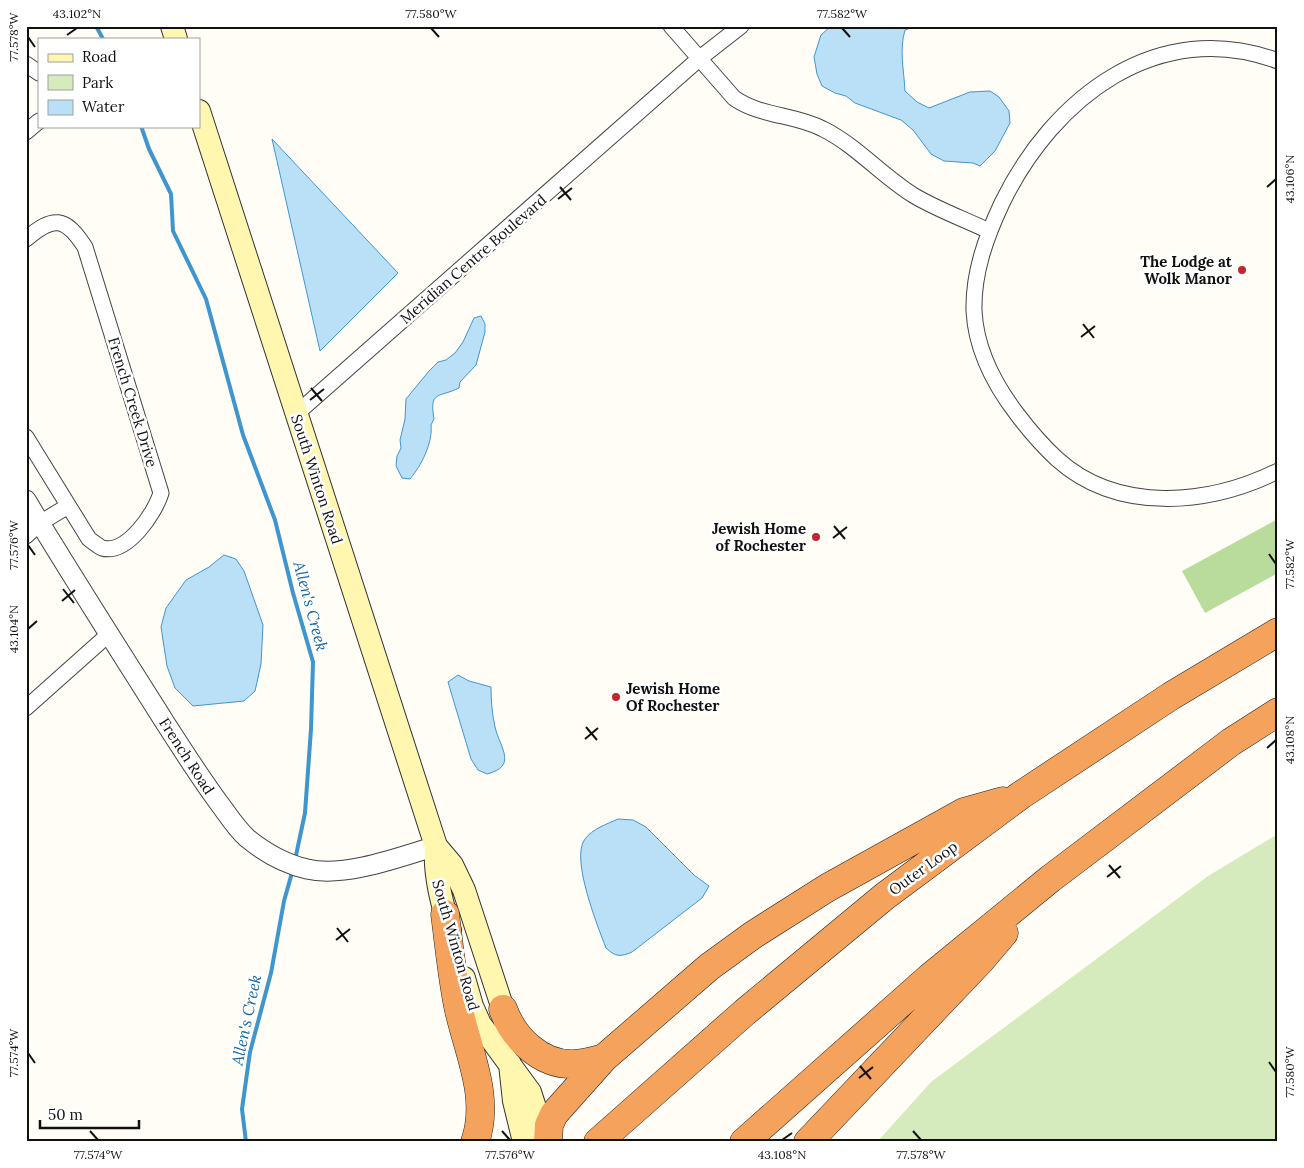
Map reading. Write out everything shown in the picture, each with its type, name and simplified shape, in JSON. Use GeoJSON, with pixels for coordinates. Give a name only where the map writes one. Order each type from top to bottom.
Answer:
{"type":"FeatureCollection","features":[{"type":"Feature","properties":{"kind":"highway","name":"Outer Loop"},"geometry":{"type":"LineString","coordinates":[[599,1140],[745,1012],[885,896],[1021,795],[1171,696],[1278,632]]}},
{"type":"Feature","properties":{"kind":"highway"},"geometry":{"type":"LineString","coordinates":[[744,1142],[930,978],[1050,878],[1231,742],[1278,712]]}},
{"type":"Feature","properties":{"kind":"highway"},"geometry":{"type":"LineString","coordinates":[[547,1142],[549,1125],[554,1114],[604,1058],[710,967],[753,935],[797,906],[964,812],[1021,795]]}},
{"type":"Feature","properties":{"kind":"highway"},"geometry":{"type":"LineString","coordinates":[[808,1142],[982,959],[1050,878]]}},
{"type":"Feature","properties":{"kind":"highway"},"geometry":{"type":"LineString","coordinates":[[445,914],[458,1006],[478,1078],[481,1112],[475,1142]]}},
{"type":"Feature","properties":{"kind":"highway"},"geometry":{"type":"LineString","coordinates":[[503,1008],[509,1022],[520,1038],[531,1049],[545,1058],[570,1064],[604,1058]]}},
{"type":"Feature","properties":{"kind":"main road"},"geometry":{"type":"LineString","coordinates":[[172,26],[176,38]]}},
{"type":"Feature","properties":{"kind":"main road","name":"South Winton Road"},"geometry":{"type":"LineString","coordinates":[[200,114],[436,846],[436,871],[445,914],[476,1017],[532,1096],[547,1142]]}},
{"type":"Feature","properties":{"kind":"main road","name":"South Winton Road"},"geometry":{"type":"LineString","coordinates":[[436,846],[448,859],[460,881],[503,1008],[513,1095],[524,1142]]}},
{"type":"Feature","properties":{"kind":"street"},"geometry":{"type":"LineString","coordinates":[[671,26],[734,98],[745,106],[819,126],[841,138],[882,173],[914,195],[989,231]]}},
{"type":"Feature","properties":{"kind":"street","name":"Meridian Centre Boulevard"},"geometry":{"type":"LineString","coordinates":[[296,414],[700,58],[741,26]]}},
{"type":"Feature","properties":{"kind":"street"},"geometry":{"type":"LineString","coordinates":[[1278,61],[1226,48],[1178,50],[1139,62],[1119,72],[1097,87],[1078,102],[1039,143],[1012,184],[989,231],[977,277],[975,295],[976,329],[981,348],[988,367],[1004,396],[1035,437],[1058,460],[1093,482],[1118,491],[1150,498],[1194,497],[1216,494],[1237,488],[1278,471]]}},
{"type":"Feature","properties":{"kind":"street"},"geometry":{"type":"LineString","coordinates":[[26,64],[38,72]]}},
{"type":"Feature","properties":{"kind":"street"},"geometry":{"type":"LineString","coordinates":[[26,132],[38,122]]}},
{"type":"Feature","properties":{"kind":"street","name":"French Creek Drive"},"geometry":{"type":"LineString","coordinates":[[26,240],[44,225],[57,223],[71,229],[85,247],[161,493],[158,502],[138,532],[128,542],[116,548],[102,548],[89,539],[26,436]]}},
{"type":"Feature","properties":{"kind":"street","name":"French Road"},"geometry":{"type":"LineString","coordinates":[[26,500],[33,529],[109,634],[199,776],[234,824],[248,838],[289,863],[308,869],[330,871],[357,868],[388,861],[436,846]]}},
{"type":"Feature","properties":{"kind":"street"},"geometry":{"type":"LineString","coordinates":[[33,529],[68,506]]}},
{"type":"Feature","properties":{"kind":"street"},"geometry":{"type":"LineString","coordinates":[[26,708],[109,634]]}},
{"type":"Feature","properties":{"kind":"green space"},"geometry":{"type":"Polygon","coordinates":[[[1278,519],[1278,573],[1205,613],[1182,571],[1278,519]]]}},
{"type":"Feature","properties":{"kind":"green space"},"geometry":{"type":"Polygon","coordinates":[[[1278,834],[1278,1142],[877,1142],[931,1082],[1208,876],[1278,834]]]}},
{"type":"Feature","properties":{"kind":"water"},"geometry":{"type":"Polygon","coordinates":[[[831,26],[916,26],[905,30],[903,38],[902,53],[905,91],[917,102],[929,108],[970,92],[990,91],[999,97],[1009,111],[1010,123],[995,151],[980,166],[973,163],[944,161],[931,154],[913,130],[901,120],[855,103],[846,96],[822,86],[817,74],[814,57],[821,35],[831,26]]]}},
{"type":"Feature","properties":{"kind":"water"},"geometry":{"type":"Polygon","coordinates":[[[272,139],[398,273],[320,351],[272,139]]]}},
{"type":"Feature","properties":{"kind":"water"},"geometry":{"type":"Polygon","coordinates":[[[481,316],[485,324],[485,332],[476,365],[460,382],[459,388],[437,396],[434,399],[434,419],[431,425],[428,447],[418,468],[410,479],[402,478],[396,466],[397,456],[401,448],[400,440],[405,419],[406,399],[438,362],[446,360],[455,353],[463,342],[474,318],[481,316]]]}},
{"type":"Feature","properties":{"kind":"water"},"geometry":{"type":"Polygon","coordinates":[[[224,555],[236,559],[244,571],[263,625],[261,664],[255,691],[244,701],[193,706],[175,688],[167,666],[161,627],[166,608],[186,580],[209,567],[224,555]]]}},
{"type":"Feature","properties":{"kind":"water"},"geometry":{"type":"Polygon","coordinates":[[[458,675],[469,681],[491,687],[494,722],[504,755],[502,766],[496,771],[487,774],[478,770],[471,759],[448,682],[458,675]]]}},
{"type":"Feature","properties":{"kind":"water"},"geometry":{"type":"Polygon","coordinates":[[[618,819],[633,820],[646,827],[694,875],[709,886],[702,898],[632,952],[625,955],[615,955],[606,948],[587,893],[581,861],[581,848],[588,835],[618,819]]]}},
{"type":"Feature","properties":{"kind":"waterway","name":"Allen's Creek"},"geometry":{"type":"LineString","coordinates":[[96,26],[102,38]]}},
{"type":"Feature","properties":{"kind":"waterway","name":"Allen's Creek"},"geometry":{"type":"LineString","coordinates":[[142,128],[149,149],[171,194],[173,231],[206,299],[243,435],[275,520],[313,662],[311,729],[305,813],[295,860]]}},
{"type":"Feature","properties":{"kind":"waterway","name":"Allen's Creek"},"geometry":{"type":"LineString","coordinates":[[246,1142],[242,1109],[250,1052],[271,973],[284,901],[293,869]]}},
{"type":"Feature","properties":{"kind":"place","name":"The Lodge at Wolk Manor"},"geometry":{"type":"Point","coordinates":[1242,270]}},
{"type":"Feature","properties":{"kind":"place","name":"Jewish Home of Rochester"},"geometry":{"type":"Point","coordinates":[816,537]}},
{"type":"Feature","properties":{"kind":"place","name":"Jewish Home Of Rochester"},"geometry":{"type":"Point","coordinates":[616,697]}}]}
